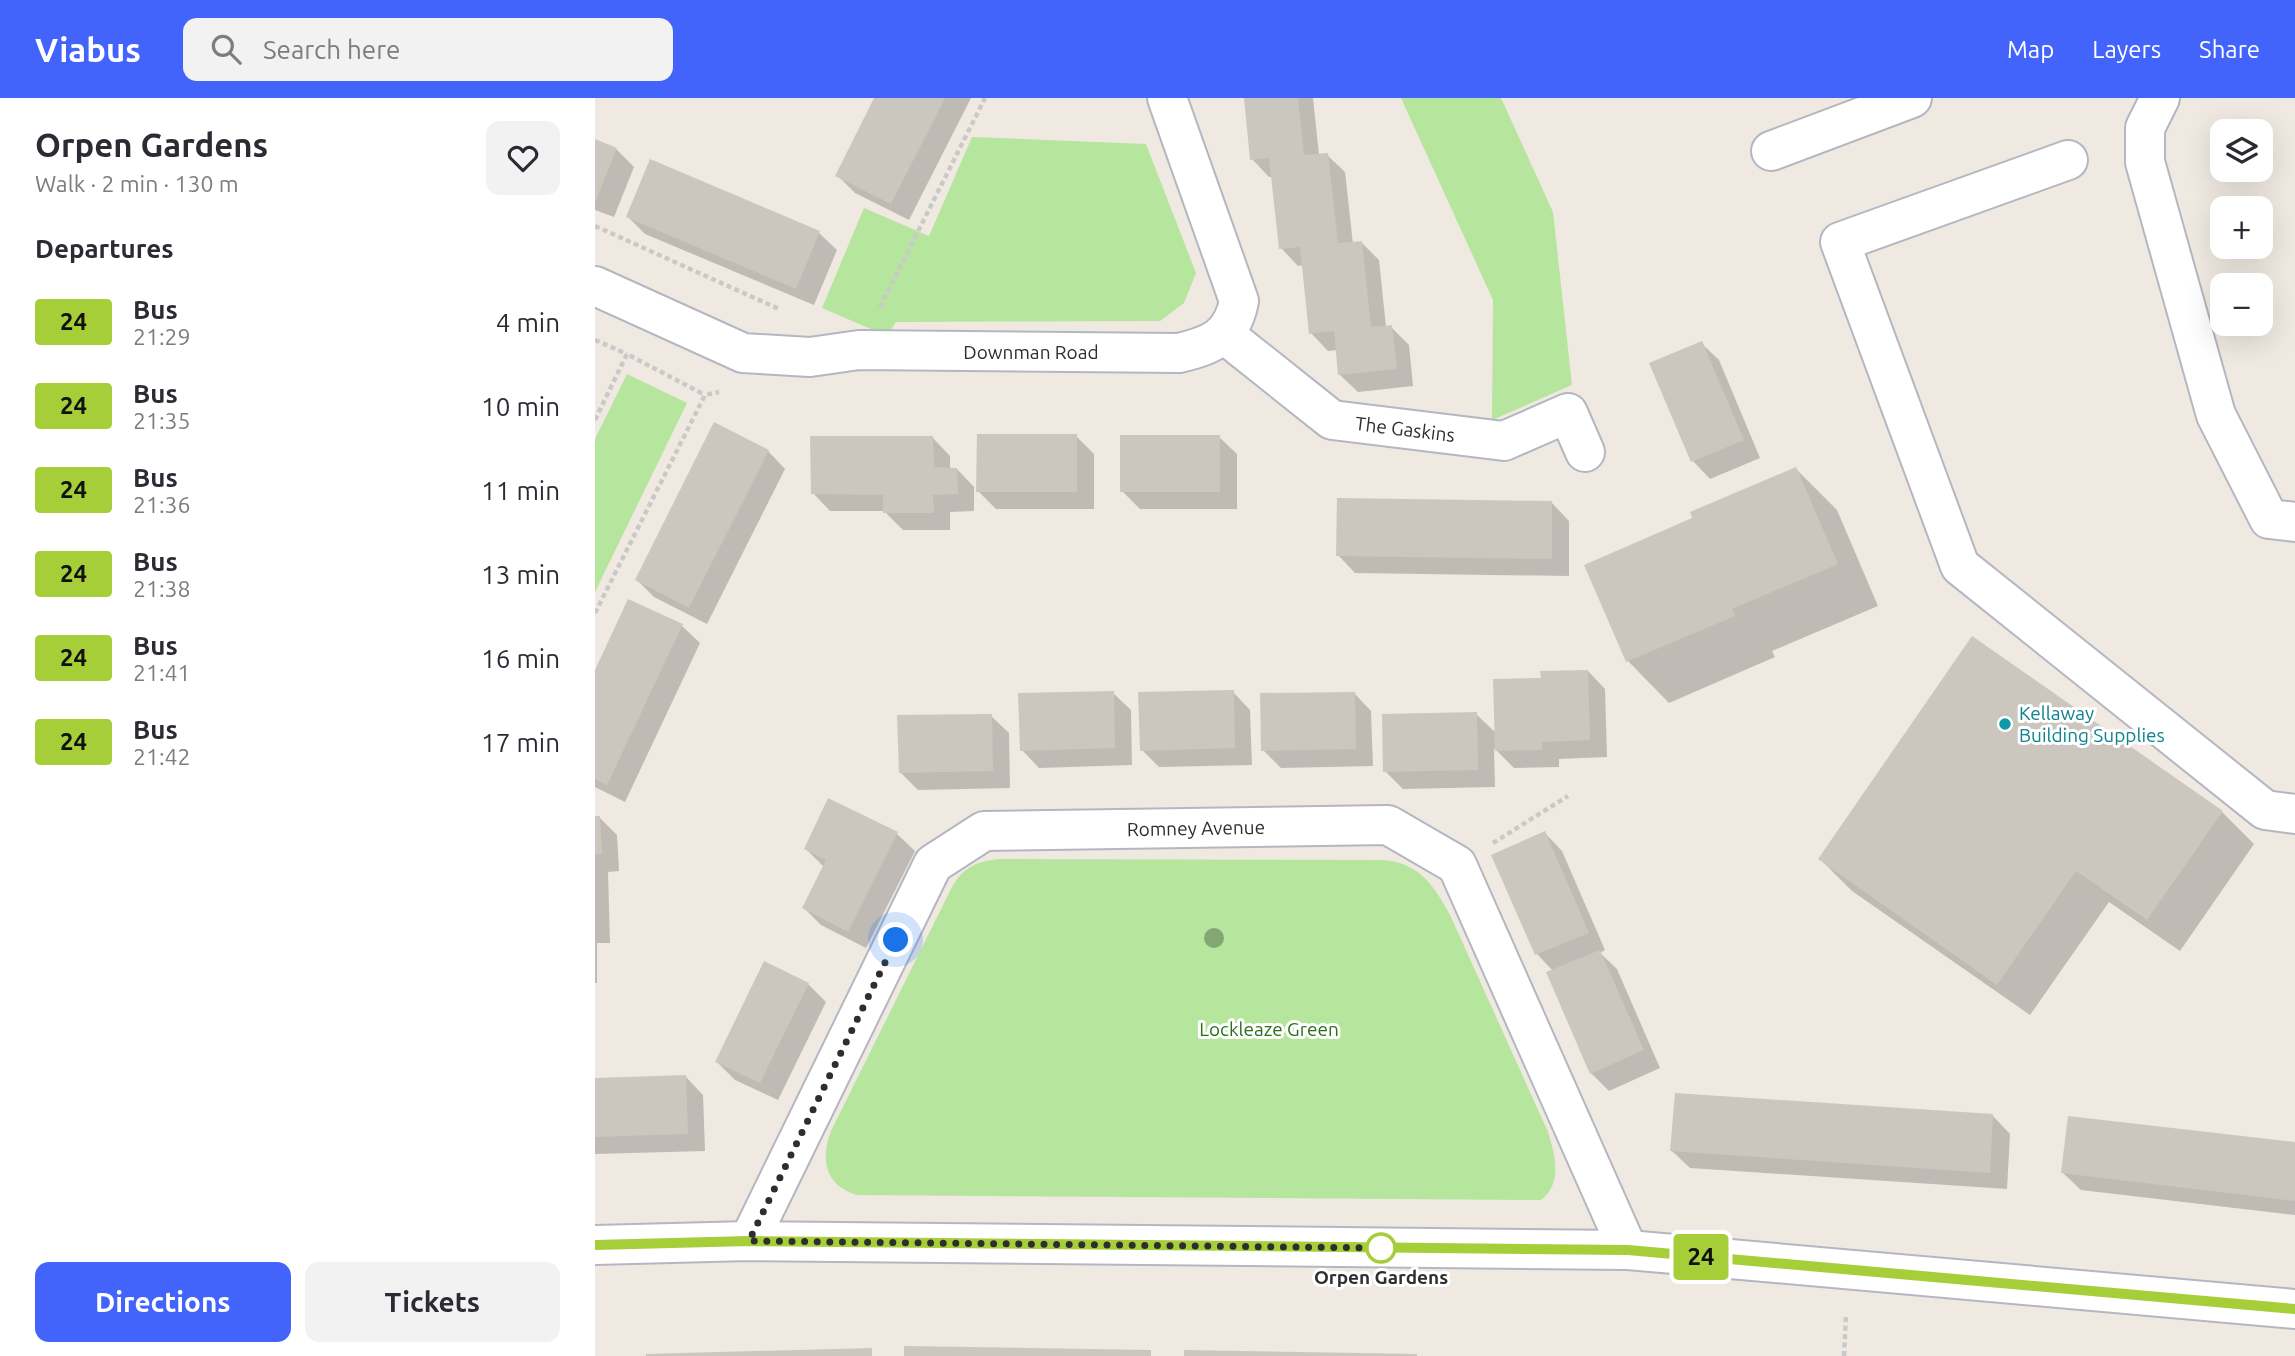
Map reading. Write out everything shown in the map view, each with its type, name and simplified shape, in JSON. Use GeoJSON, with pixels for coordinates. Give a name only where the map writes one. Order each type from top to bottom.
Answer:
{"type":"FeatureCollection","features":[{"type":"Feature","properties":{"kind":"street"},"geometry":{"type":"LineString","coordinates":[[1167,98],[1239,301],[1235,319],[1224,334]]}},
{"type":"Feature","properties":{"kind":"street"},"geometry":{"type":"LineString","coordinates":[[1771,151],[1912,98]]}},
{"type":"Feature","properties":{"kind":"street"},"geometry":{"type":"LineString","coordinates":[[2160,98],[2145,128],[2145,162],[2216,415],[2269,519],[2295,522]]}},
{"type":"Feature","properties":{"kind":"street"},"geometry":{"type":"LineString","coordinates":[[2068,160],[1840,242],[1961,566],[2265,810],[2295,814]]}},
{"type":"Feature","properties":{"kind":"street","name":"Downman Road"},"geometry":{"type":"LineString","coordinates":[[595,286],[743,353],[810,357],[859,350],[1179,353],[1204,347],[1224,334]]}},
{"type":"Feature","properties":{"kind":"street","name":"The Gaskins"},"geometry":{"type":"LineString","coordinates":[[1224,334],[1332,420],[1504,440],[1567,413],[1585,452]]}},
{"type":"Feature","properties":{"kind":"street","name":"Romney Avenue"},"geometry":{"type":"LineString","coordinates":[[749,1241],[933,864],[984,831],[1388,825],[1457,865]]}},
{"type":"Feature","properties":{"kind":"street"},"geometry":{"type":"LineString","coordinates":[[1457,865],[1628,1250]]}},
{"type":"Feature","properties":{"kind":"street"},"geometry":{"type":"LineString","coordinates":[[595,1245],[749,1241],[1628,1250],[2295,1309]]}},
{"type":"Feature","properties":{"kind":"path"},"geometry":{"type":"LineString","coordinates":[[859,350],[985,98]]}},
{"type":"Feature","properties":{"kind":"path"},"geometry":{"type":"LineString","coordinates":[[595,226],[785,312]]}},
{"type":"Feature","properties":{"kind":"path"},"geometry":{"type":"LineString","coordinates":[[595,340],[705,395],[732,390]]}},
{"type":"Feature","properties":{"kind":"path"},"geometry":{"type":"LineString","coordinates":[[595,420],[627,354]]}},
{"type":"Feature","properties":{"kind":"path"},"geometry":{"type":"LineString","coordinates":[[595,613],[705,395]]}},
{"type":"Feature","properties":{"kind":"path"},"geometry":{"type":"LineString","coordinates":[[1457,865],[1567,796]]}},
{"type":"Feature","properties":{"kind":"green space"},"geometry":{"type":"Polygon","coordinates":[[[1401,98],[1501,98],[1553,212],[1572,385],[1492,420],[1493,300],[1401,98]]]}},
{"type":"Feature","properties":{"kind":"green space"},"geometry":{"type":"Polygon","coordinates":[[[972,137],[1146,144],[1196,273],[1184,303],[1160,321],[896,322],[887,336],[822,308],[864,208],[929,236],[972,137]]]}},
{"type":"Feature","properties":{"kind":"green space"},"geometry":{"type":"Polygon","coordinates":[[[627,374],[687,403],[595,592],[595,439],[627,374]]]}},
{"type":"Feature","properties":{"kind":"green space","name":"Lockleaze Green"},"geometry":{"type":"Polygon","coordinates":[[[1000,859],[1384,860],[1408,866],[1432,886],[1451,917],[1548,1132],[1553,1150],[1555,1177],[1548,1193],[1541,1200],[857,1195],[846,1191],[832,1178],[828,1170],[826,1152],[831,1131],[953,885],[962,873],[973,866],[1000,859]]]}},
{"type":"Feature","properties":{"kind":"building"},"geometry":{"type":"Polygon","coordinates":[[[874,98],[945,98],[891,204],[835,176],[874,98]]]}},
{"type":"Feature","properties":{"kind":"building"},"geometry":{"type":"Polygon","coordinates":[[[1244,98],[1298,98],[1304,155],[1328,153],[1338,243],[1362,241],[1371,327],[1392,325],[1397,369],[1338,375],[1334,331],[1309,334],[1300,247],[1279,249],[1269,158],[1250,160],[1244,98]]]}},
{"type":"Feature","properties":{"kind":"building"},"geometry":{"type":"Polygon","coordinates":[[[595,139],[617,148],[595,203],[595,139]]]}},
{"type":"Feature","properties":{"kind":"building"},"geometry":{"type":"Polygon","coordinates":[[[650,159],[820,231],[796,289],[626,217],[650,159]]]}},
{"type":"Feature","properties":{"kind":"building"},"geometry":{"type":"Polygon","coordinates":[[[1702,341],[1744,440],[1691,462],[1649,363],[1702,341]]]}},
{"type":"Feature","properties":{"kind":"building"},"geometry":{"type":"Polygon","coordinates":[[[714,422],[769,450],[689,608],[635,580],[714,422]]]}},
{"type":"Feature","properties":{"kind":"building"},"geometry":{"type":"Polygon","coordinates":[[[977,434],[1077,434],[1077,492],[976,492],[977,434]]]}},
{"type":"Feature","properties":{"kind":"building"},"geometry":{"type":"Polygon","coordinates":[[[1120,435],[1220,435],[1220,492],[1120,492],[1120,435]]]}},
{"type":"Feature","properties":{"kind":"building"},"geometry":{"type":"Polygon","coordinates":[[[810,436],[933,436],[934,467],[957,468],[958,494],[933,495],[934,513],[883,513],[883,495],[811,494],[810,436]]]}},
{"type":"Feature","properties":{"kind":"building"},"geometry":{"type":"Polygon","coordinates":[[[1796,467],[1838,564],[1732,609],[1735,616],[1626,662],[1584,565],[1692,518],[1690,512],[1796,467]]]}},
{"type":"Feature","properties":{"kind":"building"},"geometry":{"type":"Polygon","coordinates":[[[1337,498],[1552,501],[1552,559],[1336,556],[1337,498]]]}},
{"type":"Feature","properties":{"kind":"building"},"geometry":{"type":"Polygon","coordinates":[[[628,599],[683,624],[607,785],[595,779],[595,670],[628,599]]]}},
{"type":"Feature","properties":{"kind":"building","name":"Kellaway Building Supplies"},"geometry":{"type":"Polygon","coordinates":[[[1972,636],[2223,811],[2147,920],[2076,871],[1997,985],[1818,859],[1972,636]]]}},
{"type":"Feature","properties":{"kind":"building"},"geometry":{"type":"Polygon","coordinates":[[[1588,670],[1590,740],[1542,742],[1542,750],[1495,751],[1493,679],[1541,678],[1540,671],[1588,670]]]}},
{"type":"Feature","properties":{"kind":"building"},"geometry":{"type":"Polygon","coordinates":[[[1234,690],[1235,748],[1140,751],[1138,692],[1234,690]]]}},
{"type":"Feature","properties":{"kind":"building"},"geometry":{"type":"Polygon","coordinates":[[[1114,691],[1115,748],[1020,751],[1018,693],[1114,691]]]}},
{"type":"Feature","properties":{"kind":"building"},"geometry":{"type":"Polygon","coordinates":[[[1355,692],[1356,749],[1261,751],[1260,693],[1355,692]]]}},
{"type":"Feature","properties":{"kind":"building"},"geometry":{"type":"Polygon","coordinates":[[[1477,712],[1478,770],[1383,772],[1382,714],[1477,712]]]}},
{"type":"Feature","properties":{"kind":"building"},"geometry":{"type":"Polygon","coordinates":[[[992,714],[993,771],[899,773],[897,715],[992,714]]]}},
{"type":"Feature","properties":{"kind":"building"},"geometry":{"type":"Polygon","coordinates":[[[828,798],[898,832],[848,932],[802,908],[826,860],[804,849],[828,798]]]}},
{"type":"Feature","properties":{"kind":"building"},"geometry":{"type":"Polygon","coordinates":[[[595,816],[600,816],[602,854],[595,854],[595,816]]]}},
{"type":"Feature","properties":{"kind":"building"},"geometry":{"type":"Polygon","coordinates":[[[1545,831],[1589,933],[1535,955],[1491,855],[1545,831]]]}},
{"type":"Feature","properties":{"kind":"building"},"geometry":{"type":"Polygon","coordinates":[[[1600,950],[1644,1050],[1590,1074],[1546,972],[1600,950]]]}},
{"type":"Feature","properties":{"kind":"building"},"geometry":{"type":"Polygon","coordinates":[[[764,961],[809,983],[760,1083],[715,1062],[764,961]]]}},
{"type":"Feature","properties":{"kind":"building"},"geometry":{"type":"Polygon","coordinates":[[[686,1075],[688,1134],[595,1137],[595,1078],[686,1075]]]}},
{"type":"Feature","properties":{"kind":"building"},"geometry":{"type":"Polygon","coordinates":[[[1675,1093],[1993,1114],[1990,1173],[1670,1151],[1675,1093]]]}},
{"type":"Feature","properties":{"kind":"building"},"geometry":{"type":"Polygon","coordinates":[[[2068,1116],[2295,1142],[2295,1201],[2061,1173],[2068,1116]]]}},
{"type":"Feature","properties":{"kind":"building"},"geometry":{"type":"Polygon","coordinates":[[[904,1346],[1151,1350],[1151,1356],[904,1356],[904,1346]]]}},
{"type":"Feature","properties":{"kind":"building"},"geometry":{"type":"Polygon","coordinates":[[[872,1348],[872,1356],[646,1356],[646,1354],[872,1348]]]}},
{"type":"Feature","properties":{"kind":"building"},"geometry":{"type":"Polygon","coordinates":[[[1184,1350],[1417,1354],[1417,1356],[1184,1356],[1184,1350]]]}},
{"type":"Feature","properties":{"kind":"bus line","name":"24"},"geometry":{"type":"LineString","coordinates":[[595,1245],[749,1241],[1628,1250],[2295,1309]]}},
{"type":"Feature","properties":{"kind":"place","name":"Kellaway Building Supplies"},"geometry":{"type":"Point","coordinates":[2005,724]}},
{"type":"Feature","properties":{"kind":"place","name":"Orpen Gardens"},"geometry":{"type":"Point","coordinates":[1381,1248]}},
{"type":"Feature","properties":{"kind":"route"},"geometry":{"type":"LineString","coordinates":[[896,940],[749,1241],[1381,1248]]}}]}
